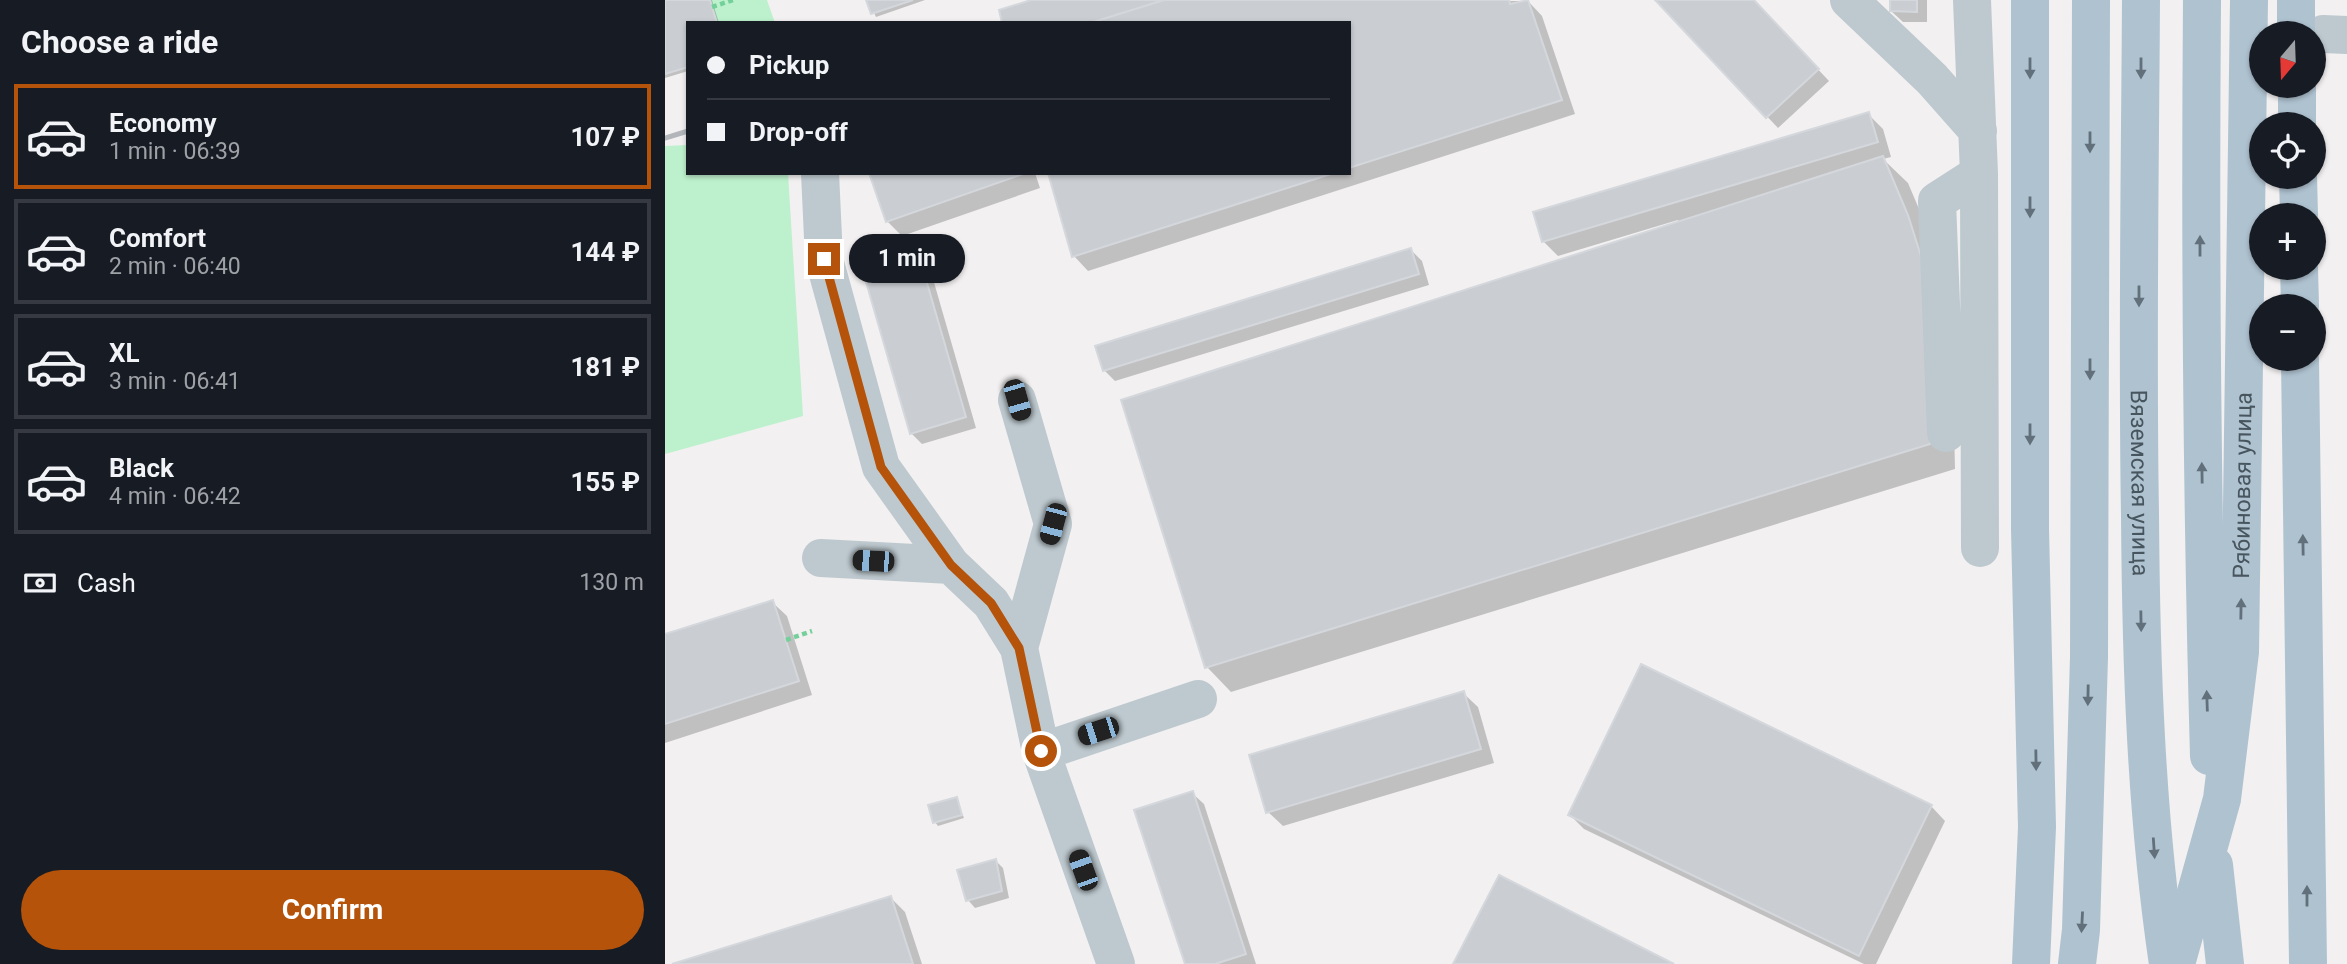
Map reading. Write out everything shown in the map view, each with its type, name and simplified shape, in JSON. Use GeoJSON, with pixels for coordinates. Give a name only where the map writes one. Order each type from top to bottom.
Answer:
{"type":"FeatureCollection","features":[{"type":"Feature","properties":{"kind":"main road"},"geometry":{"type":"LineString","coordinates":[[2030,0],[2030,529],[2037,827],[2031,964]]}},
{"type":"Feature","properties":{"kind":"main road"},"geometry":{"type":"LineString","coordinates":[[2077,964],[2081,930],[2088,671],[2091,0]]}},
{"type":"Feature","properties":{"kind":"main road","name":"Вяземская улица"},"geometry":{"type":"LineString","coordinates":[[2141,0],[2138,423],[2141,643],[2155,860],[2168,964]]}},
{"type":"Feature","properties":{"kind":"main road"},"geometry":{"type":"LineString","coordinates":[[2202,0],[2200,329],[2203,613],[2211,820],[2216,898],[2225,964]]}},
{"type":"Feature","properties":{"kind":"main road","name":"Рябиновая улица"},"geometry":{"type":"LineString","coordinates":[[2176,964],[2223,799],[2240,652],[2249,0]]}},
{"type":"Feature","properties":{"kind":"main road"},"geometry":{"type":"LineString","coordinates":[[2296,0],[2312,21]]}},
{"type":"Feature","properties":{"kind":"main road"},"geometry":{"type":"LineString","coordinates":[[2300,371],[2308,964]]}},
{"type":"Feature","properties":{"kind":"lane"},"geometry":{"type":"LineString","coordinates":[[1849,0],[1932,79],[1977,131]]}},
{"type":"Feature","properties":{"kind":"lane"},"geometry":{"type":"LineString","coordinates":[[1972,0],[1979,174],[1980,548]]}},
{"type":"Feature","properties":{"kind":"lane"},"geometry":{"type":"LineString","coordinates":[[1946,433],[1937,201],[1979,174]]}},
{"type":"Feature","properties":{"kind":"lane"},"geometry":{"type":"LineString","coordinates":[[820,175],[824,259],[881,467],[951,565],[991,603],[1019,648],[1041,751],[1116,964]]}},
{"type":"Feature","properties":{"kind":"lane"},"geometry":{"type":"LineString","coordinates":[[1017,400],[1053,524],[1019,648]]}},
{"type":"Feature","properties":{"kind":"lane"},"geometry":{"type":"LineString","coordinates":[[821,558],[951,565]]}},
{"type":"Feature","properties":{"kind":"lane"},"geometry":{"type":"LineString","coordinates":[[1041,751],[1198,699]]}},
{"type":"Feature","properties":{"kind":"path"},"geometry":{"type":"LineString","coordinates":[[712,7],[733,0]]}},
{"type":"Feature","properties":{"kind":"path"},"geometry":{"type":"LineString","coordinates":[[786,640],[812,632]]}},
{"type":"Feature","properties":{"kind":"green space"},"geometry":{"type":"Polygon","coordinates":[[[710,0],[767,0],[774,21],[716,21],[710,0]]]}},
{"type":"Feature","properties":{"kind":"green space"},"geometry":{"type":"Polygon","coordinates":[[[686,145],[686,175],[788,175],[803,416],[665,454],[665,146],[686,145]]]}},
{"type":"Feature","properties":{"kind":"building"},"geometry":{"type":"Polygon","coordinates":[[[665,0],[710,0],[716,21],[686,21],[686,68],[665,74],[665,0]]]}},
{"type":"Feature","properties":{"kind":"building"},"geometry":{"type":"Polygon","coordinates":[[[866,0],[913,0],[871,14],[866,0]]]}},
{"type":"Feature","properties":{"kind":"building"},"geometry":{"type":"Polygon","coordinates":[[[1031,0],[1164,0],[1096,21],[1002,21],[999,10],[1031,0]]]}},
{"type":"Feature","properties":{"kind":"building"},"geometry":{"type":"Polygon","coordinates":[[[1164,0],[1509,0],[1510,4],[1528,0],[1562,100],[1351,167],[1351,21],[1096,21],[1164,0]]]}},
{"type":"Feature","properties":{"kind":"building"},"geometry":{"type":"Polygon","coordinates":[[[1655,0],[1754,0],[1819,69],[1766,118],[1655,0]]]}},
{"type":"Feature","properties":{"kind":"building"},"geometry":{"type":"Polygon","coordinates":[[[1890,0],[1917,0],[1917,12],[1890,11],[1890,0]]]}},
{"type":"Feature","properties":{"kind":"building"},"geometry":{"type":"Polygon","coordinates":[[[1869,112],[1878,142],[1542,242],[1533,212],[1869,112]]]}},
{"type":"Feature","properties":{"kind":"building"},"geometry":{"type":"Polygon","coordinates":[[[1883,156],[1908,215],[1927,275],[1930,444],[1205,668],[1121,400],[1883,156]]]}},
{"type":"Feature","properties":{"kind":"building"},"geometry":{"type":"Polygon","coordinates":[[[870,175],[1020,175],[886,222],[870,175]]]}},
{"type":"Feature","properties":{"kind":"building"},"geometry":{"type":"Polygon","coordinates":[[[1049,175],[1328,175],[1072,257],[1049,175]]]}},
{"type":"Feature","properties":{"kind":"building"},"geometry":{"type":"Polygon","coordinates":[[[1411,248],[1419,274],[1103,371],[1095,346],[1411,248]]]}},
{"type":"Feature","properties":{"kind":"building"},"geometry":{"type":"Polygon","coordinates":[[[918,252],[966,417],[910,434],[862,268],[918,252]]]}},
{"type":"Feature","properties":{"kind":"building"},"geometry":{"type":"Polygon","coordinates":[[[773,600],[799,681],[665,724],[665,634],[773,600]]]}},
{"type":"Feature","properties":{"kind":"building"},"geometry":{"type":"Polygon","coordinates":[[[1641,664],[1932,805],[1859,956],[1568,815],[1641,664]]]}},
{"type":"Feature","properties":{"kind":"building"},"geometry":{"type":"Polygon","coordinates":[[[1464,691],[1481,749],[1266,813],[1249,755],[1464,691]]]}},
{"type":"Feature","properties":{"kind":"building"},"geometry":{"type":"Polygon","coordinates":[[[1193,791],[1246,954],[1215,964],[1185,964],[1134,810],[1193,791]]]}},
{"type":"Feature","properties":{"kind":"building"},"geometry":{"type":"Polygon","coordinates":[[[957,797],[962,815],[933,823],[928,805],[957,797]]]}},
{"type":"Feature","properties":{"kind":"building"},"geometry":{"type":"Polygon","coordinates":[[[996,859],[1002,891],[966,901],[957,870],[996,859]]]}},
{"type":"Feature","properties":{"kind":"building"},"geometry":{"type":"Polygon","coordinates":[[[1499,875],[1674,964],[1453,964],[1499,875]]]}},
{"type":"Feature","properties":{"kind":"building"},"geometry":{"type":"Polygon","coordinates":[[[891,896],[913,964],[672,964],[891,896]]]}},
{"type":"Feature","properties":{"kind":"railway"},"geometry":{"type":"LineString","coordinates":[[665,138],[686,132]]}},
{"type":"Feature","properties":{"kind":"route"},"geometry":{"type":"LineString","coordinates":[[824,259],[881,467],[951,565],[991,603],[1019,648],[1041,751]]}}]}
